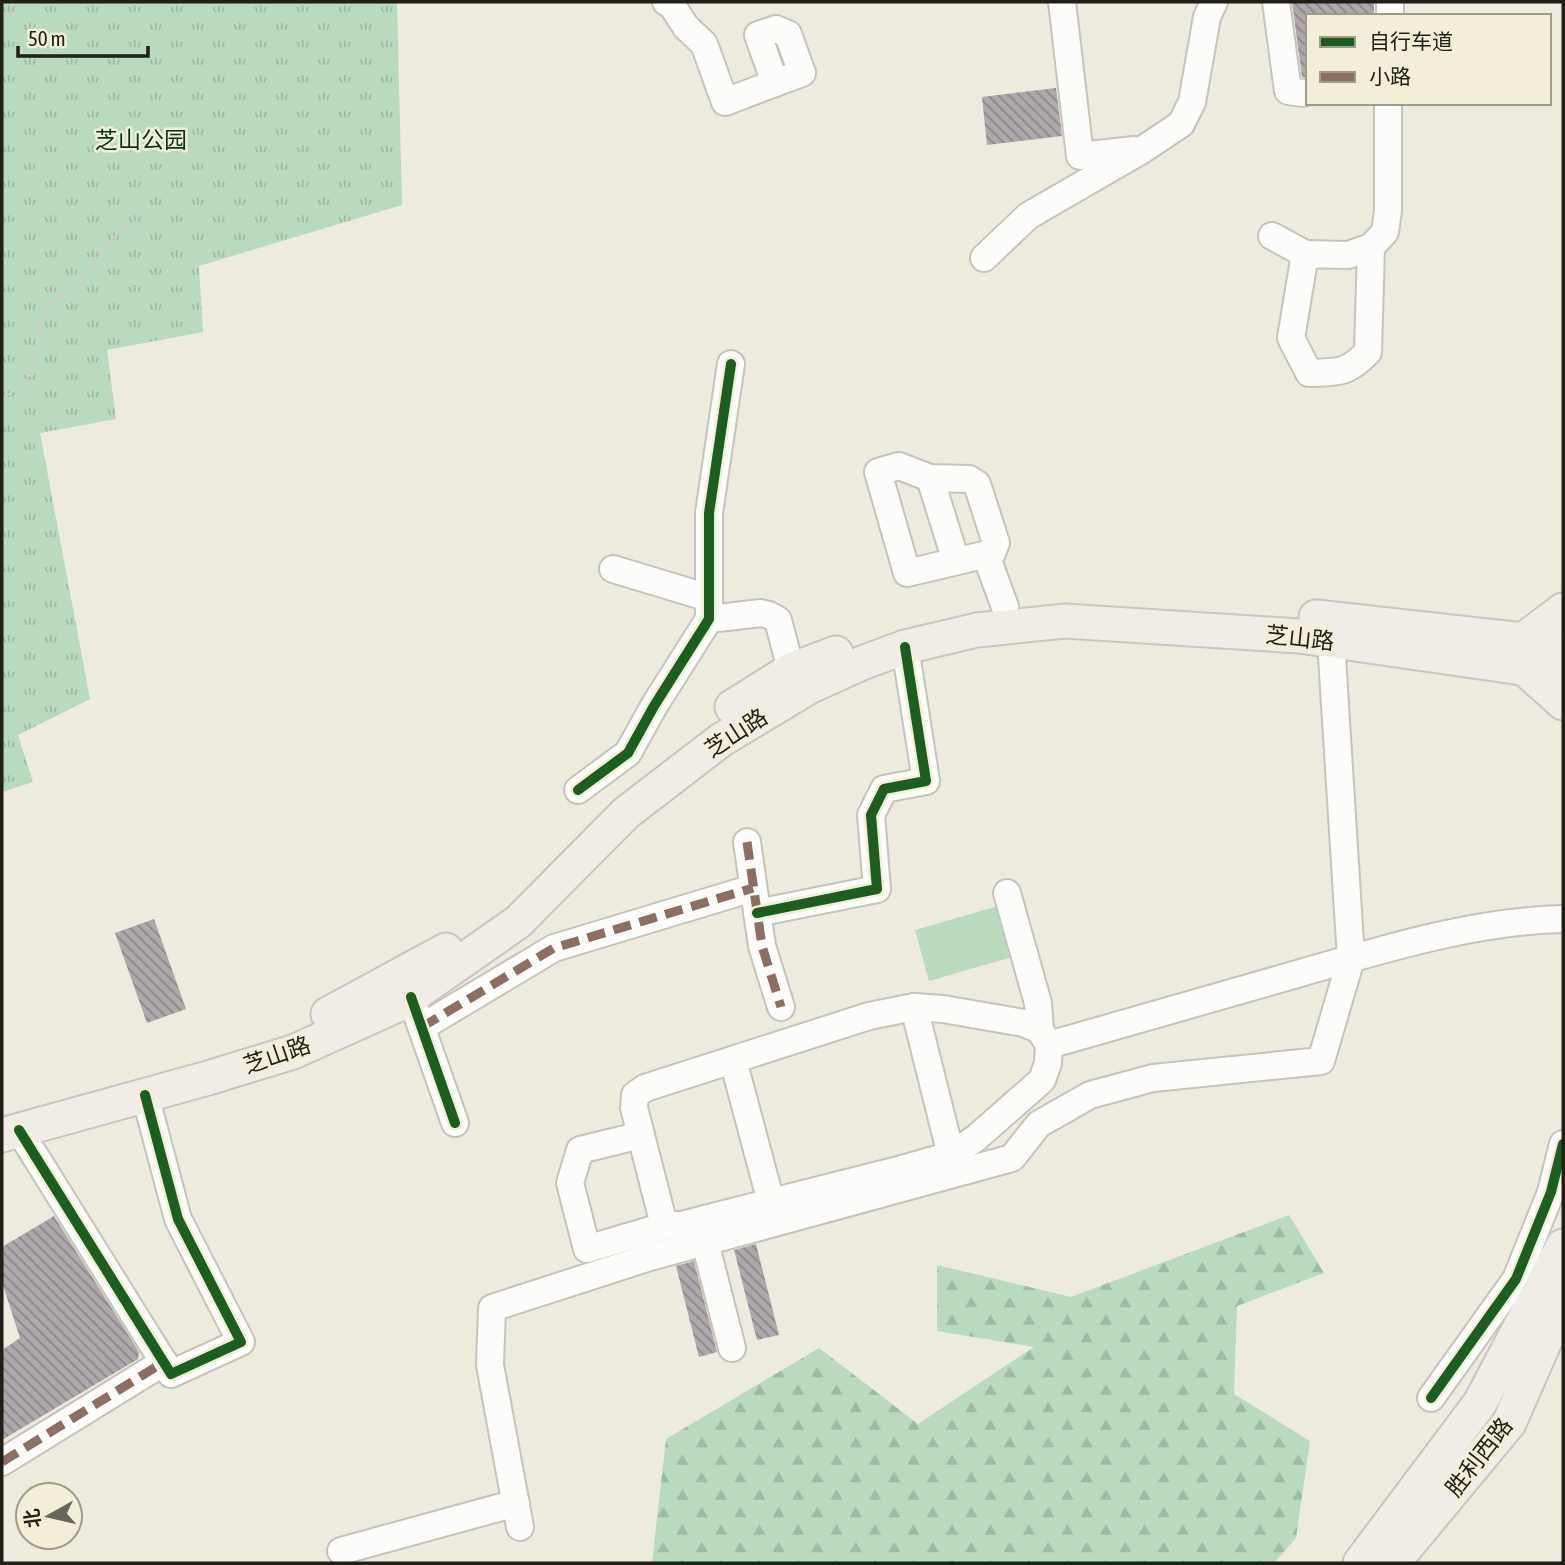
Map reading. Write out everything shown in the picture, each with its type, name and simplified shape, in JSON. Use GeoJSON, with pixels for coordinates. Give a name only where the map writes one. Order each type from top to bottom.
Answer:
{"type":"FeatureCollection","features":[{"type":"Feature","properties":{"kind":"main road"},"geometry":{"type":"LineString","coordinates":[[8,1126],[336,1011],[447,950],[520,892],[611,799],[709,722],[791,670],[897,629],[977,610],[1065,601],[1301,615],[1523,654],[1563,650]]}},
{"type":"Feature","properties":{"kind":"main road"},"geometry":{"type":"LineString","coordinates":[[1523,654],[1563,610]]}},
{"type":"Feature","properties":{"kind":"main road","name":"芝山路"},"geometry":{"type":"LineString","coordinates":[[8,1126],[145,1095],[293,1052],[402,1003],[416,1012],[518,922],[626,813],[721,740],[809,687],[905,647],[977,630],[1065,621],[1523,654],[1563,674]]}},
{"type":"Feature","properties":{"kind":"main road"},"geometry":{"type":"LineString","coordinates":[[1523,654],[1563,703]]}},
{"type":"Feature","properties":{"kind":"main road"},"geometry":{"type":"LineString","coordinates":[[1360,1563],[1480,1403],[1563,1246]]}},
{"type":"Feature","properties":{"kind":"main road","name":"胜利西路"},"geometry":{"type":"LineString","coordinates":[[1393,1563],[1509,1423],[1563,1300]]}},
{"type":"Feature","properties":{"kind":"street"},"geometry":{"type":"LineString","coordinates":[[666,2],[677,11],[686,27],[704,44],[725,102],[775,83]]}},
{"type":"Feature","properties":{"kind":"street"},"geometry":{"type":"LineString","coordinates":[[1062,2],[1080,156],[1142,150]]}},
{"type":"Feature","properties":{"kind":"street"},"geometry":{"type":"LineString","coordinates":[[984,258],[1028,216],[1142,150],[1181,124],[1192,102],[1207,17],[1214,2]]}},
{"type":"Feature","properties":{"kind":"street"},"geometry":{"type":"LineString","coordinates":[[1276,2],[1288,90],[1303,93]]}},
{"type":"Feature","properties":{"kind":"street"},"geometry":{"type":"LineString","coordinates":[[1272,236],[1305,254],[1348,255],[1371,247],[1385,232],[1388,211],[1388,105]]}},
{"type":"Feature","properties":{"kind":"street"},"geometry":{"type":"LineString","coordinates":[[1305,254],[1291,338],[1308,373],[1335,372],[1353,368],[1368,352],[1371,247]]}},
{"type":"Feature","properties":{"kind":"street"},"geometry":{"type":"LineString","coordinates":[[578,790],[628,753],[709,608],[709,513],[731,364]]}},
{"type":"Feature","properties":{"kind":"street"},"geometry":{"type":"LineString","coordinates":[[899,466],[930,478],[969,479],[977,484],[996,542],[992,554],[907,573],[878,472],[899,466]]}},
{"type":"Feature","properties":{"kind":"street"},"geometry":{"type":"LineString","coordinates":[[930,478],[956,561]]}},
{"type":"Feature","properties":{"kind":"street"},"geometry":{"type":"LineString","coordinates":[[986,555],[1005,607]]}},
{"type":"Feature","properties":{"kind":"street"},"geometry":{"type":"LineString","coordinates":[[613,569],[709,608],[761,613],[778,620],[791,670]]}},
{"type":"Feature","properties":{"kind":"street"},"geometry":{"type":"LineString","coordinates":[[341,1551],[518,1515],[490,1365],[492,1308],[650,1257],[1012,1158],[1039,1124],[1090,1095],[1153,1078],[1321,1061],[1351,959],[1331,641]]}},
{"type":"Feature","properties":{"kind":"street"},"geometry":{"type":"LineString","coordinates":[[455,1123],[416,1012],[554,948],[755,900],[877,889],[871,815],[884,789],[926,781],[905,647]]}},
{"type":"Feature","properties":{"kind":"street"},"geometry":{"type":"LineString","coordinates":[[747,842],[762,946],[781,1007]]}},
{"type":"Feature","properties":{"kind":"street"},"geometry":{"type":"LineString","coordinates":[[641,1135],[580,1150],[570,1183],[587,1249],[668,1225],[681,1225],[902,1170],[951,1155],[976,1138],[1042,1080],[1048,1063],[1038,1003],[1007,893]]}},
{"type":"Feature","properties":{"kind":"street"},"geometry":{"type":"LineString","coordinates":[[668,1225],[662,1217],[634,1108],[635,1095],[645,1088],[869,1016],[914,1007],[943,1009],[1024,1023],[1044,1037],[1462,931],[1563,919]]}},
{"type":"Feature","properties":{"kind":"street"},"geometry":{"type":"LineString","coordinates":[[914,1007],[951,1155]]}},
{"type":"Feature","properties":{"kind":"street"},"geometry":{"type":"LineString","coordinates":[[733,1060],[771,1202]]}},
{"type":"Feature","properties":{"kind":"street"},"geometry":{"type":"LineString","coordinates":[[8,1126],[171,1374],[242,1342],[178,1219],[145,1095]]}},
{"type":"Feature","properties":{"kind":"street"},"geometry":{"type":"LineString","coordinates":[[1431,1398],[1516,1279],[1557,1195],[1563,1144]]}},
{"type":"Feature","properties":{"kind":"street"},"geometry":{"type":"LineString","coordinates":[[705,1242],[732,1348]]}},
{"type":"Feature","properties":{"kind":"street"},"geometry":{"type":"LineString","coordinates":[[2,1462],[164,1362]]}},
{"type":"Feature","properties":{"kind":"path"},"geometry":{"type":"LineString","coordinates":[[2,398],[16,391],[31,374],[43,320],[51,303],[81,283],[110,239],[139,221]]}},
{"type":"Feature","properties":{"kind":"green space","name":"芝山公园"},"geometry":{"type":"Polygon","coordinates":[[[2,2],[397,2],[402,205],[199,266],[203,332],[107,350],[116,419],[40,433],[90,699],[18,735],[33,782],[2,792],[2,2]]]}},
{"type":"Feature","properties":{"kind":"green space"},"geometry":{"type":"Polygon","coordinates":[[[1005,904],[1019,955],[929,981],[915,930],[1005,904]]]}},
{"type":"Feature","properties":{"kind":"green space"},"geometry":{"type":"Polygon","coordinates":[[[1289,1215],[1324,1273],[1237,1306],[1234,1394],[1310,1441],[1296,1538],[1274,1563],[652,1563],[666,1439],[819,1348],[918,1424],[1034,1347],[937,1331],[937,1265],[1071,1297],[1289,1215]]]}},
{"type":"Feature","properties":{"kind":"building"},"geometry":{"type":"Polygon","coordinates":[[[1292,2],[1374,2],[1374,14],[1306,14],[1306,78],[1302,77],[1292,2]]]}},
{"type":"Feature","properties":{"kind":"building"},"geometry":{"type":"Polygon","coordinates":[[[1056,88],[1062,136],[987,145],[982,97],[1056,88]]]}},
{"type":"Feature","properties":{"kind":"building"},"geometry":{"type":"Polygon","coordinates":[[[154,919],[186,1009],[147,1023],[115,933],[154,919]]]}},
{"type":"Feature","properties":{"kind":"building"},"geometry":{"type":"Polygon","coordinates":[[[54,1216],[136,1347],[138,1359],[2,1440],[2,1350],[20,1338],[2,1282],[2,1247],[54,1216]]]}},
{"type":"Feature","properties":{"kind":"building"},"geometry":{"type":"Polygon","coordinates":[[[756,1244],[779,1335],[757,1340],[734,1250],[756,1244]]]}},
{"type":"Feature","properties":{"kind":"building"},"geometry":{"type":"Polygon","coordinates":[[[694,1261],[717,1352],[699,1357],[676,1266],[694,1261]]]}},
{"type":"Feature","properties":{"kind":"marked path"},"geometry":{"type":"LineString","coordinates":[[747,842],[762,946],[781,1007]]}},
{"type":"Feature","properties":{"kind":"marked path"},"geometry":{"type":"LineString","coordinates":[[422,1027],[554,948],[753,888]]}},
{"type":"Feature","properties":{"kind":"marked path"},"geometry":{"type":"LineString","coordinates":[[2,1462],[164,1362]]}},
{"type":"Feature","properties":{"kind":"cycle path"},"geometry":{"type":"LineString","coordinates":[[578,790],[628,753],[709,619],[709,513],[731,364]]}},
{"type":"Feature","properties":{"kind":"cycle path"},"geometry":{"type":"LineString","coordinates":[[757,913],[877,889],[871,815],[884,789],[926,781],[905,647]]}},
{"type":"Feature","properties":{"kind":"cycle path"},"geometry":{"type":"LineString","coordinates":[[411,997],[455,1123]]}},
{"type":"Feature","properties":{"kind":"cycle path"},"geometry":{"type":"LineString","coordinates":[[19,1130],[171,1374],[241,1342],[178,1219],[145,1095]]}},
{"type":"Feature","properties":{"kind":"cycle path"},"geometry":{"type":"LineString","coordinates":[[1431,1398],[1516,1279],[1551,1192],[1563,1144]]}}]}
